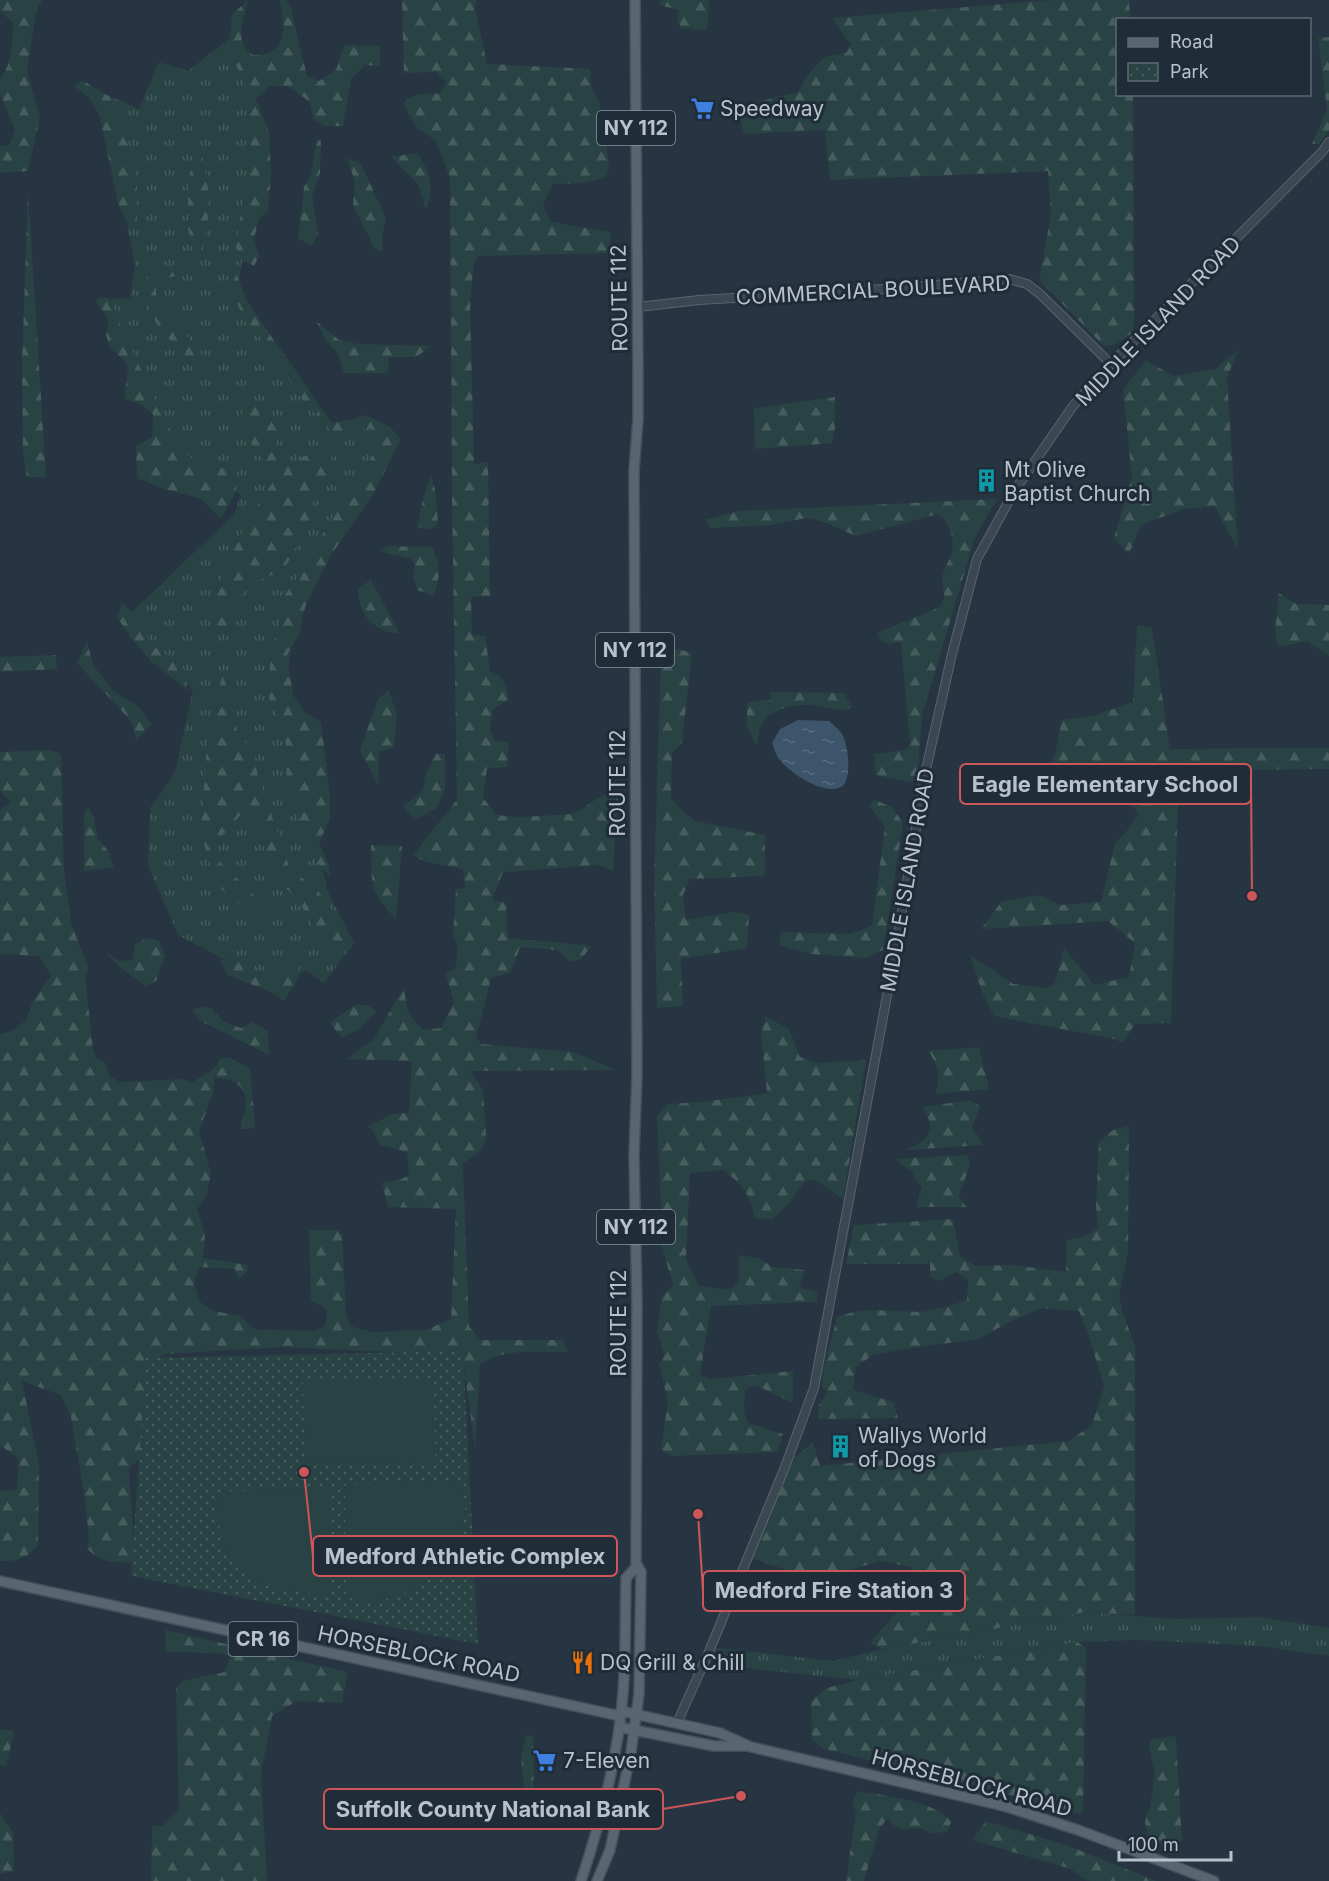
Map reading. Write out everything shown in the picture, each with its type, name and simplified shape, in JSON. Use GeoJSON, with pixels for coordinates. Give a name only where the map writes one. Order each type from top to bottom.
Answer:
{"type":"FeatureCollection","features":[{"type":"Feature","properties":{"kind":"main road","name":"ROUTE 112"},"geometry":{"type":"LineString","coordinates":[[597,1881],[610,1850],[634,1730],[639,1694],[641,1636],[641,1572],[637,1566],[637,1305],[634,1155],[637,1004],[634,470],[638,419],[635,0]]}},
{"type":"Feature","properties":{"kind":"main road","name":"ROUTE 112"},"geometry":{"type":"LineString","coordinates":[[581,1881],[605,1802],[619,1727],[623,1692],[626,1578],[637,1566]]}},
{"type":"Feature","properties":{"kind":"main road","name":"HORSEBLOCK ROAD"},"geometry":{"type":"LineString","coordinates":[[0,1581],[620,1714],[636,1714],[720,1733],[751,1747],[1004,1806],[1078,1830],[1214,1881]]}},
{"type":"Feature","properties":{"kind":"main road","name":"HORSEBLOCK ROAD"},"geometry":{"type":"LineString","coordinates":[[619,1727],[714,1746],[751,1747]]}},
{"type":"Feature","properties":{"kind":"street","name":"MIDDLE ISLAND ROAD"},"geometry":{"type":"LineString","coordinates":[[677,1723],[785,1467],[814,1388],[896,947],[926,764],[977,559],[1015,490],[1073,406],[1112,364],[1259,218],[1329,142]]}},
{"type":"Feature","properties":{"kind":"street","name":"COMMERCIAL BOULEVARD"},"geometry":{"type":"LineString","coordinates":[[638,307],[699,300],[1009,279],[1027,284],[1041,294],[1112,364]]}},
{"type":"Feature","properties":{"kind":"green space"},"geometry":{"type":"Polygon","coordinates":[[[0,0],[42,0],[37,7],[27,70],[40,118],[28,171],[0,173],[0,146],[9,146],[15,130],[0,94],[0,78],[11,52],[13,23],[0,11],[0,0]]]}},
{"type":"Feature","properties":{"kind":"green space"},"geometry":{"type":"Polygon","coordinates":[[[248,0],[242,30],[243,44],[247,50],[253,55],[263,55],[275,49],[279,44],[283,22],[279,0],[286,0],[290,5],[307,76],[319,81],[336,70],[344,45],[380,46],[380,66],[365,65],[351,79],[343,126],[325,126],[314,120],[309,101],[287,86],[270,86],[256,99],[269,132],[271,174],[268,211],[260,217],[254,238],[259,256],[254,266],[242,260],[236,248],[252,135],[244,83],[233,58],[230,40],[232,15],[248,0]]]}},
{"type":"Feature","properties":{"kind":"green space"},"geometry":{"type":"Polygon","coordinates":[[[402,0],[476,0],[475,8],[487,64],[590,69],[591,85],[603,113],[609,169],[606,177],[583,183],[553,184],[543,205],[550,221],[611,232],[609,253],[478,256],[474,263],[470,301],[474,464],[488,462],[490,596],[471,597],[472,635],[485,636],[490,671],[505,682],[508,700],[493,709],[490,728],[494,740],[509,742],[507,767],[487,768],[483,798],[497,815],[520,817],[574,814],[598,798],[618,790],[613,871],[599,865],[503,872],[492,900],[506,903],[508,938],[592,946],[580,960],[569,961],[557,950],[520,947],[511,972],[491,978],[476,1038],[482,1044],[574,1052],[616,1070],[470,1071],[483,1090],[486,1137],[482,1149],[463,1164],[469,1327],[481,1340],[563,1340],[567,1352],[510,1353],[489,1359],[480,1365],[475,1448],[464,1368],[450,1355],[283,1347],[166,1354],[149,1362],[143,1457],[129,1467],[135,1563],[104,1560],[87,1549],[89,1538],[85,1499],[71,1417],[61,1395],[22,1381],[39,1465],[38,1545],[21,1558],[0,1561],[0,1491],[17,1490],[19,1459],[0,1445],[0,1034],[14,1030],[27,1019],[32,1003],[51,976],[39,956],[0,954],[0,810],[11,802],[0,791],[0,752],[51,750],[61,754],[64,870],[71,923],[89,969],[85,976],[93,1049],[96,1059],[105,1062],[109,1076],[120,1082],[184,1079],[191,1083],[214,1069],[219,1060],[228,1057],[250,1068],[255,1127],[249,1129],[240,1129],[246,1103],[243,1089],[230,1080],[214,1078],[213,1093],[199,1131],[211,1174],[206,1196],[197,1209],[205,1235],[203,1258],[248,1265],[247,1272],[238,1279],[235,1269],[199,1267],[194,1283],[200,1302],[214,1311],[240,1316],[256,1330],[312,1331],[323,1328],[327,1309],[311,1301],[309,1230],[338,1230],[342,1235],[346,1315],[350,1326],[372,1332],[426,1330],[451,1319],[456,1209],[388,1207],[382,1183],[399,1180],[409,1175],[407,1152],[380,1145],[368,1126],[393,1114],[409,1113],[412,1061],[346,1059],[374,1039],[404,987],[407,1006],[414,1020],[424,1030],[441,1028],[454,1002],[446,974],[455,969],[458,949],[453,934],[456,889],[465,888],[463,869],[426,862],[413,855],[457,800],[450,178],[436,141],[416,127],[403,104],[419,94],[439,94],[447,82],[436,72],[404,73],[402,0]]]}},
{"type":"Feature","properties":{"kind":"green space"},"geometry":{"type":"Polygon","coordinates":[[[659,0],[709,0],[707,30],[681,28],[677,19],[678,10],[660,5],[659,0]]]}},
{"type":"Feature","properties":{"kind":"green space"},"geometry":{"type":"Polygon","coordinates":[[[1051,0],[1129,0],[1130,18],[1116,18],[1116,96],[1133,96],[1133,332],[1115,345],[1104,346],[1039,280],[1051,215],[1048,171],[830,180],[825,130],[744,134],[739,117],[752,103],[799,92],[806,77],[824,57],[846,53],[851,45],[832,18],[1051,0]]]}},
{"type":"Feature","properties":{"kind":"green space"},"geometry":{"type":"Polygon","coordinates":[[[234,35],[261,139],[238,288],[335,428],[370,422],[389,440],[297,608],[284,698],[328,892],[354,943],[324,983],[306,971],[275,986],[178,935],[148,866],[150,808],[175,772],[193,690],[125,619],[235,513],[240,494],[175,463],[102,300],[130,298],[135,265],[102,98],[117,99],[139,109],[159,62],[188,71],[234,35]]]}},
{"type":"Feature","properties":{"kind":"green space"},"geometry":{"type":"Polygon","coordinates":[[[1329,37],[1329,131],[1319,144],[1312,144],[1327,110],[1318,38],[1329,37]]]}},
{"type":"Feature","properties":{"kind":"green space"},"geometry":{"type":"Polygon","coordinates":[[[82,80],[112,98],[133,154],[137,179],[137,226],[128,225],[118,203],[100,117],[90,98],[74,86],[82,80]]]}},
{"type":"Feature","properties":{"kind":"green space"},"geometry":{"type":"Polygon","coordinates":[[[317,139],[321,141],[320,173],[312,196],[318,233],[312,245],[298,239],[304,187],[311,175],[317,139]]]}},
{"type":"Feature","properties":{"kind":"green space"},"geometry":{"type":"Polygon","coordinates":[[[199,146],[209,201],[207,228],[201,257],[196,258],[188,229],[188,179],[199,146]]]}},
{"type":"Feature","properties":{"kind":"green space"},"geometry":{"type":"Polygon","coordinates":[[[417,153],[430,180],[430,195],[426,210],[418,184],[391,157],[417,153]]]}},
{"type":"Feature","properties":{"kind":"green space"},"geometry":{"type":"Polygon","coordinates":[[[347,158],[361,164],[386,218],[382,237],[383,252],[375,249],[353,205],[355,182],[347,158]]]}},
{"type":"Feature","properties":{"kind":"green space"},"geometry":{"type":"Polygon","coordinates":[[[28,191],[46,477],[27,477],[23,454],[22,364],[28,191]]]}},
{"type":"Feature","properties":{"kind":"green space"},"geometry":{"type":"Polygon","coordinates":[[[164,267],[181,274],[156,282],[156,303],[171,319],[177,319],[185,334],[208,362],[196,367],[159,327],[149,304],[148,275],[157,268],[164,267]]]}},
{"type":"Feature","properties":{"kind":"green space"},"geometry":{"type":"Polygon","coordinates":[[[235,270],[248,304],[301,378],[321,416],[333,423],[365,415],[389,426],[401,439],[373,495],[331,555],[306,605],[300,633],[287,655],[293,695],[305,712],[321,722],[330,794],[330,819],[319,843],[328,863],[330,877],[313,858],[287,786],[285,726],[272,707],[269,698],[270,659],[285,595],[302,571],[343,498],[370,461],[382,437],[371,428],[335,435],[302,399],[265,343],[245,320],[227,282],[235,270]]]}},
{"type":"Feature","properties":{"kind":"green space"},"geometry":{"type":"Polygon","coordinates":[[[99,297],[108,298],[163,417],[183,453],[199,462],[237,471],[236,491],[221,519],[201,499],[158,487],[137,478],[136,446],[152,437],[153,414],[141,405],[124,398],[128,369],[125,361],[109,347],[106,334],[107,316],[96,302],[99,297]]]}},
{"type":"Feature","properties":{"kind":"green space"},"geometry":{"type":"Polygon","coordinates":[[[316,321],[339,340],[358,344],[432,346],[416,357],[389,357],[388,373],[344,373],[338,354],[325,339],[316,321]]]}},
{"type":"Feature","properties":{"kind":"green space"},"geometry":{"type":"Polygon","coordinates":[[[1238,350],[1227,378],[1238,549],[1214,506],[1184,509],[1141,525],[1129,554],[1114,538],[1132,477],[1123,390],[1146,360],[1173,376],[1215,369],[1238,350]]]}},
{"type":"Feature","properties":{"kind":"green space"},"geometry":{"type":"Polygon","coordinates":[[[835,397],[835,428],[832,443],[755,449],[754,408],[835,397]]]}},
{"type":"Feature","properties":{"kind":"green space"},"geometry":{"type":"Polygon","coordinates":[[[251,403],[269,411],[277,428],[276,453],[289,466],[304,456],[332,451],[330,473],[313,502],[309,523],[287,564],[277,573],[246,585],[226,627],[210,634],[211,602],[247,521],[273,482],[272,473],[245,435],[240,415],[251,403]]]}},
{"type":"Feature","properties":{"kind":"green space"},"geometry":{"type":"Polygon","coordinates":[[[431,476],[435,489],[438,523],[432,529],[417,528],[424,495],[431,476]]]}},
{"type":"Feature","properties":{"kind":"green space"},"geometry":{"type":"Polygon","coordinates":[[[997,499],[975,537],[922,716],[917,779],[910,782],[876,775],[874,754],[905,750],[910,744],[901,643],[886,643],[879,639],[877,633],[940,607],[944,595],[942,576],[953,546],[952,535],[945,521],[938,514],[856,536],[821,521],[806,518],[772,525],[710,528],[705,520],[739,511],[997,499]]]}},
{"type":"Feature","properties":{"kind":"green space"},"geometry":{"type":"Polygon","coordinates":[[[389,546],[431,547],[439,571],[434,596],[417,590],[413,576],[415,565],[411,559],[378,551],[389,546]]]}},
{"type":"Feature","properties":{"kind":"green space"},"geometry":{"type":"Polygon","coordinates":[[[371,580],[400,634],[382,629],[364,614],[358,588],[371,580]]]}},
{"type":"Feature","properties":{"kind":"green space"},"geometry":{"type":"Polygon","coordinates":[[[1279,593],[1296,604],[1329,605],[1329,656],[1308,641],[1278,647],[1275,630],[1279,593]]]}},
{"type":"Feature","properties":{"kind":"green space"},"geometry":{"type":"Polygon","coordinates":[[[122,602],[140,620],[151,645],[184,669],[188,691],[152,662],[133,641],[117,617],[122,602]]]}},
{"type":"Feature","properties":{"kind":"green space"},"geometry":{"type":"Polygon","coordinates":[[[1137,625],[1152,628],[1170,749],[1329,748],[1329,769],[1179,770],[1171,1023],[1135,1024],[1123,1043],[1114,1039],[994,1016],[982,992],[970,955],[1013,984],[1047,988],[1055,983],[1064,948],[1094,985],[1129,977],[1135,943],[1108,921],[981,929],[1002,901],[1040,895],[1060,905],[1101,902],[1115,843],[1139,813],[1119,794],[1077,770],[1048,770],[1055,754],[1062,720],[1093,716],[1133,702],[1137,625]]]}},
{"type":"Feature","properties":{"kind":"green space"},"geometry":{"type":"Polygon","coordinates":[[[87,641],[93,665],[113,691],[138,706],[152,725],[136,740],[132,722],[77,663],[87,641]]]}},
{"type":"Feature","properties":{"kind":"green space"},"geometry":{"type":"Polygon","coordinates":[[[678,649],[692,653],[682,742],[672,753],[671,798],[695,821],[765,835],[765,873],[762,876],[690,879],[683,895],[686,920],[734,912],[749,915],[747,948],[681,959],[683,1006],[657,1008],[654,883],[661,657],[667,652],[678,649]]]}},
{"type":"Feature","properties":{"kind":"green space"},"geometry":{"type":"Polygon","coordinates":[[[56,655],[57,669],[0,672],[0,657],[56,655]]]}},
{"type":"Feature","properties":{"kind":"green space"},"geometry":{"type":"Polygon","coordinates":[[[223,672],[237,730],[255,756],[257,772],[290,869],[316,888],[351,937],[334,961],[330,960],[299,901],[276,878],[259,832],[247,810],[216,843],[219,861],[262,903],[273,921],[245,908],[217,886],[201,834],[207,741],[223,672]]]}},
{"type":"Feature","properties":{"kind":"green space"},"geometry":{"type":"Polygon","coordinates":[[[389,690],[397,716],[394,747],[379,752],[378,785],[360,750],[378,699],[389,690]]]}},
{"type":"Feature","properties":{"kind":"green space"},"geometry":{"type":"Polygon","coordinates":[[[771,692],[844,693],[852,707],[840,710],[803,705],[778,711],[764,720],[760,727],[757,746],[747,727],[747,702],[771,700],[771,692]]]}},
{"type":"Feature","properties":{"kind":"green space"},"geometry":{"type":"Polygon","coordinates":[[[436,754],[445,754],[445,789],[437,808],[415,820],[403,807],[423,790],[425,776],[436,754]]]}},
{"type":"Feature","properties":{"kind":"green space"},"geometry":{"type":"Polygon","coordinates":[[[875,800],[892,807],[903,823],[883,950],[866,958],[811,954],[779,945],[781,932],[849,934],[872,926],[885,826],[869,805],[875,800]]]}},
{"type":"Feature","properties":{"kind":"green space"},"geometry":{"type":"Polygon","coordinates":[[[88,807],[94,817],[98,839],[108,851],[114,867],[84,871],[84,814],[88,807]]]}},
{"type":"Feature","properties":{"kind":"green space"},"geometry":{"type":"Polygon","coordinates":[[[371,845],[402,846],[396,919],[380,901],[373,886],[371,845]]]}},
{"type":"Feature","properties":{"kind":"green space"},"geometry":{"type":"Polygon","coordinates":[[[146,938],[159,941],[165,956],[157,980],[146,986],[122,969],[104,951],[119,961],[132,960],[135,944],[146,938]]]}},
{"type":"Feature","properties":{"kind":"green space"},"geometry":{"type":"Polygon","coordinates":[[[220,960],[236,961],[270,977],[298,963],[299,976],[284,1001],[273,993],[228,975],[220,960]]]}},
{"type":"Feature","properties":{"kind":"green space"},"geometry":{"type":"Polygon","coordinates":[[[355,1005],[368,1005],[377,1011],[359,1029],[342,1038],[330,1023],[355,1005]]]}},
{"type":"Feature","properties":{"kind":"green space"},"geometry":{"type":"Polygon","coordinates":[[[201,1007],[211,1008],[224,1022],[241,1028],[252,1022],[268,1031],[269,1055],[202,1022],[192,1010],[201,1007]]]}},
{"type":"Feature","properties":{"kind":"green space"},"geometry":{"type":"Polygon","coordinates":[[[766,1017],[789,1029],[800,1057],[817,1063],[866,1060],[843,1199],[816,1180],[808,1179],[772,1220],[755,1218],[751,1202],[745,1191],[723,1170],[690,1173],[686,1259],[698,1285],[729,1290],[739,1281],[739,1255],[758,1258],[773,1267],[805,1270],[799,1287],[817,1292],[817,1302],[711,1306],[700,1375],[711,1379],[793,1371],[793,1403],[755,1385],[745,1390],[744,1412],[748,1423],[783,1434],[777,1452],[672,1456],[661,1450],[668,1401],[659,1365],[664,1355],[657,1331],[662,1296],[673,1285],[663,1250],[657,1116],[668,1104],[703,1102],[767,1093],[761,1034],[766,1017]]]}},
{"type":"Feature","properties":{"kind":"green space"},"geometry":{"type":"Polygon","coordinates":[[[979,1047],[989,1089],[935,1094],[938,1071],[928,1051],[979,1047]]]}},
{"type":"Feature","properties":{"kind":"green space"},"geometry":{"type":"Polygon","coordinates":[[[970,1100],[980,1106],[972,1128],[983,1145],[906,1150],[921,1142],[929,1134],[930,1123],[923,1107],[970,1100]]]}},
{"type":"Feature","properties":{"kind":"green space"},"geometry":{"type":"Polygon","coordinates":[[[1129,1126],[1128,1252],[1119,1296],[1135,1346],[1135,1615],[1086,1612],[883,1649],[870,1643],[893,1616],[913,1602],[922,1583],[911,1567],[880,1561],[828,1577],[808,1577],[751,1558],[795,1457],[813,1442],[820,1466],[1069,1441],[1092,1425],[1104,1386],[1079,1311],[1042,1308],[1011,1321],[978,1339],[873,1355],[856,1367],[853,1390],[893,1402],[898,1418],[818,1419],[819,1405],[828,1391],[822,1388],[823,1371],[837,1317],[857,1311],[921,1312],[967,1300],[968,1280],[956,1272],[939,1281],[930,1277],[930,1264],[846,1264],[854,1225],[953,1219],[960,1256],[975,1266],[1013,1265],[1066,1272],[1067,1240],[1082,1237],[1098,1229],[1096,1205],[1099,1142],[1113,1130],[1129,1126]]]}},
{"type":"Feature","properties":{"kind":"green space"},"geometry":{"type":"Polygon","coordinates":[[[968,1155],[970,1164],[959,1196],[966,1207],[916,1207],[922,1187],[914,1178],[913,1173],[895,1159],[968,1155]]]}},
{"type":"Feature","properties":{"kind":"green space"},"geometry":{"type":"Polygon","coordinates":[[[463,1351],[478,1644],[131,1576],[146,1358],[463,1351]]]}},
{"type":"Feature","properties":{"kind":"green space"},"geometry":{"type":"Polygon","coordinates":[[[434,1379],[435,1462],[305,1464],[303,1381],[434,1379]]]}},
{"type":"Feature","properties":{"kind":"green space"},"geometry":{"type":"Polygon","coordinates":[[[461,1481],[466,1514],[456,1545],[436,1573],[412,1591],[379,1601],[346,1598],[345,1485],[461,1481]]]}},
{"type":"Feature","properties":{"kind":"green space"},"geometry":{"type":"Polygon","coordinates":[[[330,1487],[329,1597],[258,1584],[236,1567],[221,1542],[216,1492],[330,1487]]]}},
{"type":"Feature","properties":{"kind":"green space"},"geometry":{"type":"Polygon","coordinates":[[[1086,1612],[1175,1619],[1259,1617],[1329,1628],[1329,1656],[1259,1646],[1138,1640],[1078,1642],[858,1680],[709,1664],[716,1648],[833,1661],[883,1649],[1086,1612]]]}},
{"type":"Feature","properties":{"kind":"green space"},"geometry":{"type":"Polygon","coordinates":[[[166,1630],[348,1672],[342,1703],[297,1701],[272,1716],[261,1775],[267,1881],[151,1881],[152,1826],[163,1826],[179,1810],[176,1688],[182,1681],[225,1672],[230,1656],[220,1653],[165,1652],[166,1630]]]}},
{"type":"Feature","properties":{"kind":"green space"},"geometry":{"type":"Polygon","coordinates":[[[1078,1642],[1086,1649],[1083,1810],[1080,1814],[824,1749],[812,1740],[811,1701],[827,1688],[858,1680],[1078,1642]]]}},
{"type":"Feature","properties":{"kind":"green space"},"geometry":{"type":"Polygon","coordinates":[[[0,1729],[13,1731],[6,1765],[0,1765],[0,1729]]]}},
{"type":"Feature","properties":{"kind":"green space"},"geometry":{"type":"Polygon","coordinates":[[[526,1735],[533,1736],[534,1804],[549,1809],[549,1813],[530,1815],[527,1809],[521,1758],[526,1735]]]}},
{"type":"Feature","properties":{"kind":"green space"},"geometry":{"type":"Polygon","coordinates":[[[1176,1737],[1182,1841],[1171,1847],[1149,1840],[1145,1822],[1155,1775],[1149,1747],[1151,1740],[1176,1737]]]}},
{"type":"Feature","properties":{"kind":"green space"},"geometry":{"type":"Polygon","coordinates":[[[858,1791],[921,1804],[943,1815],[951,1822],[947,1832],[933,1833],[920,1828],[903,1830],[892,1824],[888,1818],[879,1829],[864,1881],[846,1881],[856,1812],[852,1803],[858,1791]]]}},
{"type":"Feature","properties":{"kind":"green space"},"geometry":{"type":"Polygon","coordinates":[[[0,1813],[13,1832],[14,1871],[0,1874],[0,1813]]]}},
{"type":"Feature","properties":{"kind":"green space"},"geometry":{"type":"Polygon","coordinates":[[[986,1821],[1069,1846],[1156,1881],[1086,1880],[1071,1869],[972,1840],[986,1821]]]}},
{"type":"Feature","properties":{"kind":"water"},"geometry":{"type":"Polygon","coordinates":[[[798,720],[829,721],[842,734],[846,746],[848,770],[845,783],[841,787],[833,789],[815,785],[796,775],[777,756],[772,743],[780,729],[798,720]]]}},
{"type":"Feature","properties":{"kind":"place","name":"Speedway"},"geometry":{"type":"Point","coordinates":[702,108]}},
{"type":"Feature","properties":{"kind":"place","name":"Mt Olive Baptist Church"},"geometry":{"type":"Point","coordinates":[986,481]}},
{"type":"Feature","properties":{"kind":"place","name":"Eagle Elementary School"},"geometry":{"type":"Point","coordinates":[1252,896]}},
{"type":"Feature","properties":{"kind":"place","name":"Wallys World of Dogs"},"geometry":{"type":"Point","coordinates":[840,1447]}},
{"type":"Feature","properties":{"kind":"place","name":"Medford Athletic Complex"},"geometry":{"type":"Point","coordinates":[304,1472]}},
{"type":"Feature","properties":{"kind":"place","name":"Medford Fire Station 3"},"geometry":{"type":"Point","coordinates":[698,1514]}},
{"type":"Feature","properties":{"kind":"place","name":"DQ Grill & Chill"},"geometry":{"type":"Point","coordinates":[582,1662]}},
{"type":"Feature","properties":{"kind":"place","name":"7-Eleven"},"geometry":{"type":"Point","coordinates":[545,1760]}},
{"type":"Feature","properties":{"kind":"place","name":"Suffolk County National Bank"},"geometry":{"type":"Point","coordinates":[741,1796]}}]}
